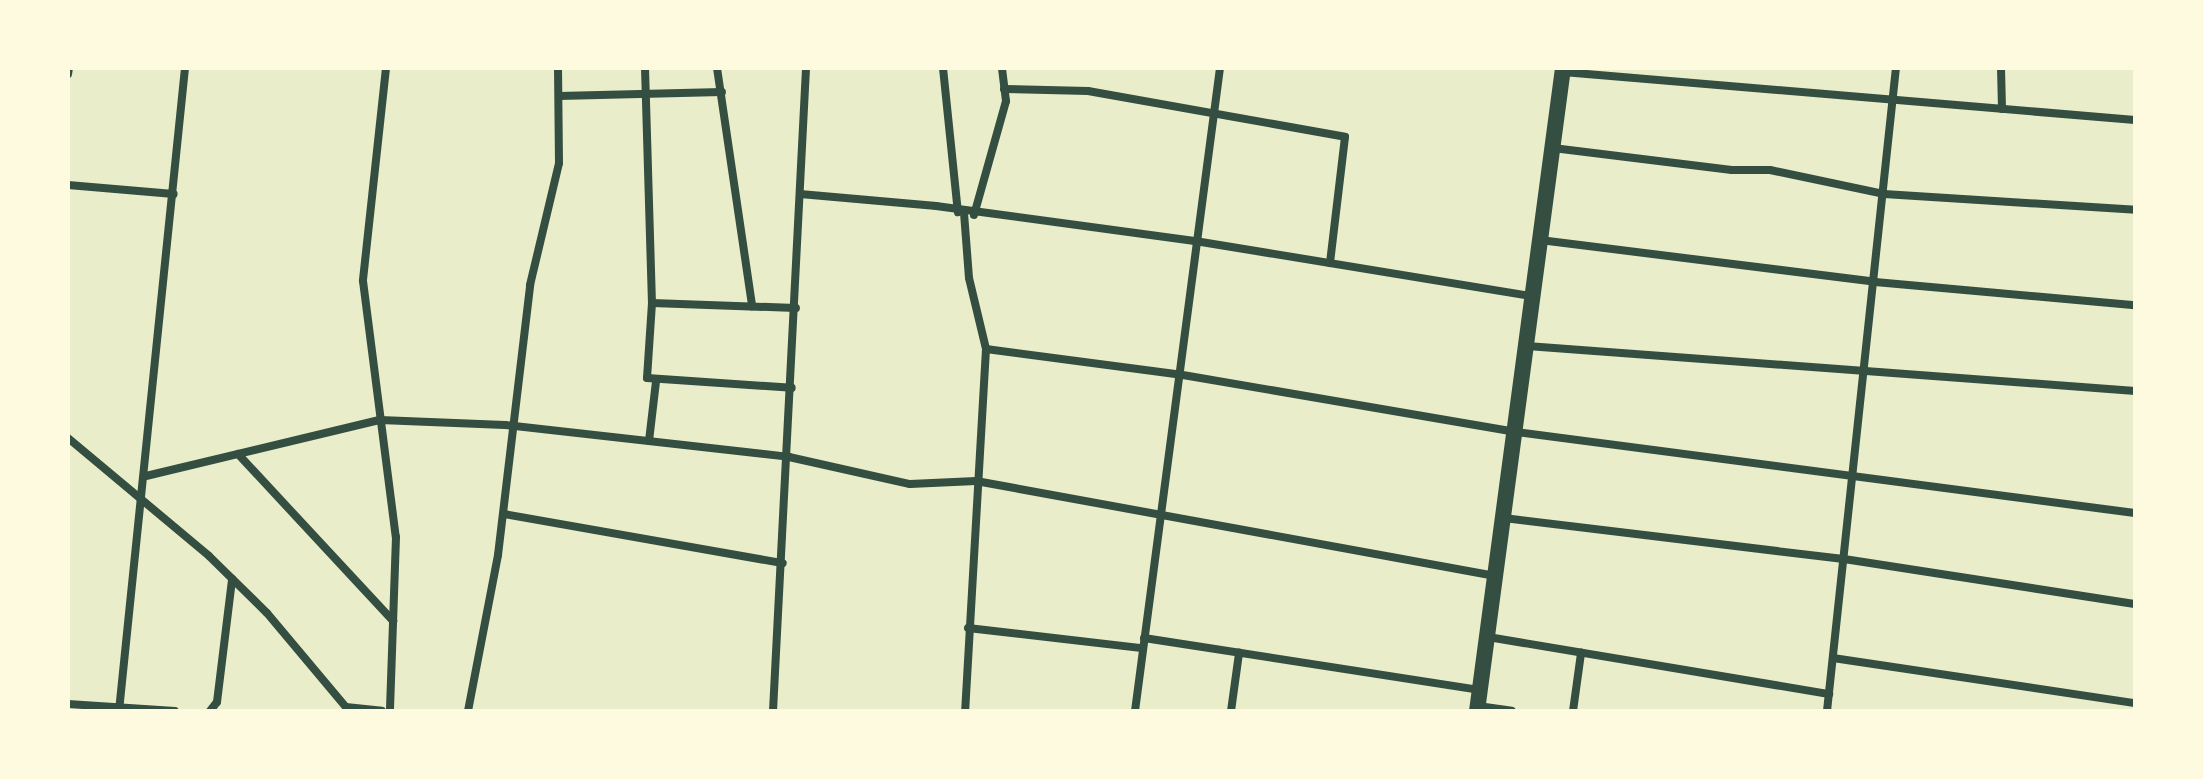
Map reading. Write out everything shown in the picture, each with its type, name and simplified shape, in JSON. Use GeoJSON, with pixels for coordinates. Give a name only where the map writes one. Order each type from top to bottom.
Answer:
{"type":"FeatureCollection","features":[{"type":"Feature","properties":{"kind":"main road"},"geometry":{"type":"LineString","coordinates":[[1479,702],[1563,70]]}},
{"type":"Feature","properties":{"kind":"street"},"geometry":{"type":"LineString","coordinates":[[68,74],[69,68]]}},
{"type":"Feature","properties":{"kind":"street"},"geometry":{"type":"LineString","coordinates":[[119,709],[146,476],[185,68]]}},
{"type":"Feature","properties":{"kind":"street"},"geometry":{"type":"LineString","coordinates":[[386,68],[363,281],[396,537],[390,711]]}},
{"type":"Feature","properties":{"kind":"street"},"geometry":{"type":"LineString","coordinates":[[468,711],[504,514],[530,285],[559,163],[558,68]]}},
{"type":"Feature","properties":{"kind":"street"},"geometry":{"type":"LineString","coordinates":[[645,68],[652,303],[647,378],[792,388]]}},
{"type":"Feature","properties":{"kind":"street"},"geometry":{"type":"LineString","coordinates":[[717,68],[752,306]]}},
{"type":"Feature","properties":{"kind":"street"},"geometry":{"type":"LineString","coordinates":[[773,711],[789,457],[806,68]]}},
{"type":"Feature","properties":{"kind":"street"},"geometry":{"type":"LineString","coordinates":[[943,68],[966,213],[969,278],[986,349],[965,711]]}},
{"type":"Feature","properties":{"kind":"street"},"geometry":{"type":"LineString","coordinates":[[966,213],[1006,101],[1002,68]]}},
{"type":"Feature","properties":{"kind":"street"},"geometry":{"type":"LineString","coordinates":[[1135,711],[1157,514],[1220,68]]}},
{"type":"Feature","properties":{"kind":"street"},"geometry":{"type":"LineString","coordinates":[[1827,711],[1866,374],[1896,68]]}},
{"type":"Feature","properties":{"kind":"street"},"geometry":{"type":"LineString","coordinates":[[2001,68],[2002,109]]}},
{"type":"Feature","properties":{"kind":"street"},"geometry":{"type":"LineString","coordinates":[[1563,70],[2135,120]]}},
{"type":"Feature","properties":{"kind":"street"},"geometry":{"type":"LineString","coordinates":[[1004,89],[1088,91],[1214,110],[1345,137],[1330,263]]}},
{"type":"Feature","properties":{"kind":"street"},"geometry":{"type":"LineString","coordinates":[[559,96],[722,92]]}},
{"type":"Feature","properties":{"kind":"street"},"geometry":{"type":"LineString","coordinates":[[1552,148],[1732,170],[1770,170],[1884,194],[2135,210]]}},
{"type":"Feature","properties":{"kind":"street"},"geometry":{"type":"LineString","coordinates":[[68,185],[174,194]]}},
{"type":"Feature","properties":{"kind":"street"},"geometry":{"type":"LineString","coordinates":[[800,194],[1195,241],[1533,296]]}},
{"type":"Feature","properties":{"kind":"street"},"geometry":{"type":"LineString","coordinates":[[1539,240],[1875,282],[2135,305]]}},
{"type":"Feature","properties":{"kind":"street"},"geometry":{"type":"LineString","coordinates":[[652,303],[796,308]]}},
{"type":"Feature","properties":{"kind":"street"},"geometry":{"type":"LineString","coordinates":[[1527,346],[1866,374],[2135,391]]}},
{"type":"Feature","properties":{"kind":"street"},"geometry":{"type":"LineString","coordinates":[[986,349],[1177,374],[1516,432],[1854,473],[2135,513]]}},
{"type":"Feature","properties":{"kind":"street"},"geometry":{"type":"LineString","coordinates":[[649,441],[656,381]]}},
{"type":"Feature","properties":{"kind":"street"},"geometry":{"type":"LineString","coordinates":[[146,476],[380,420],[516,426],[789,457],[910,484],[976,481],[1496,576]]}},
{"type":"Feature","properties":{"kind":"street"},"geometry":{"type":"LineString","coordinates":[[68,438],[143,497],[232,579],[344,709],[382,711]]}},
{"type":"Feature","properties":{"kind":"street"},"geometry":{"type":"LineString","coordinates":[[238,454],[393,621]]}},
{"type":"Feature","properties":{"kind":"street"},"geometry":{"type":"LineString","coordinates":[[504,514],[783,563]]}},
{"type":"Feature","properties":{"kind":"street"},"geometry":{"type":"LineString","coordinates":[[1504,518],[1844,559],[2135,604]]}},
{"type":"Feature","properties":{"kind":"street"},"geometry":{"type":"LineString","coordinates":[[210,711],[217,702],[232,579]]}},
{"type":"Feature","properties":{"kind":"street"},"geometry":{"type":"LineString","coordinates":[[968,628],[1239,653],[1512,711]]}},
{"type":"Feature","properties":{"kind":"street"},"geometry":{"type":"LineString","coordinates":[[1488,637],[1829,694]]}},
{"type":"Feature","properties":{"kind":"street"},"geometry":{"type":"LineString","coordinates":[[1231,711],[1239,653]]}},
{"type":"Feature","properties":{"kind":"street"},"geometry":{"type":"LineString","coordinates":[[1573,711],[1581,653]]}},
{"type":"Feature","properties":{"kind":"street"},"geometry":{"type":"LineString","coordinates":[[1833,658],[2135,703]]}},
{"type":"Feature","properties":{"kind":"street"},"geometry":{"type":"LineString","coordinates":[[68,704],[175,711]]}}]}
